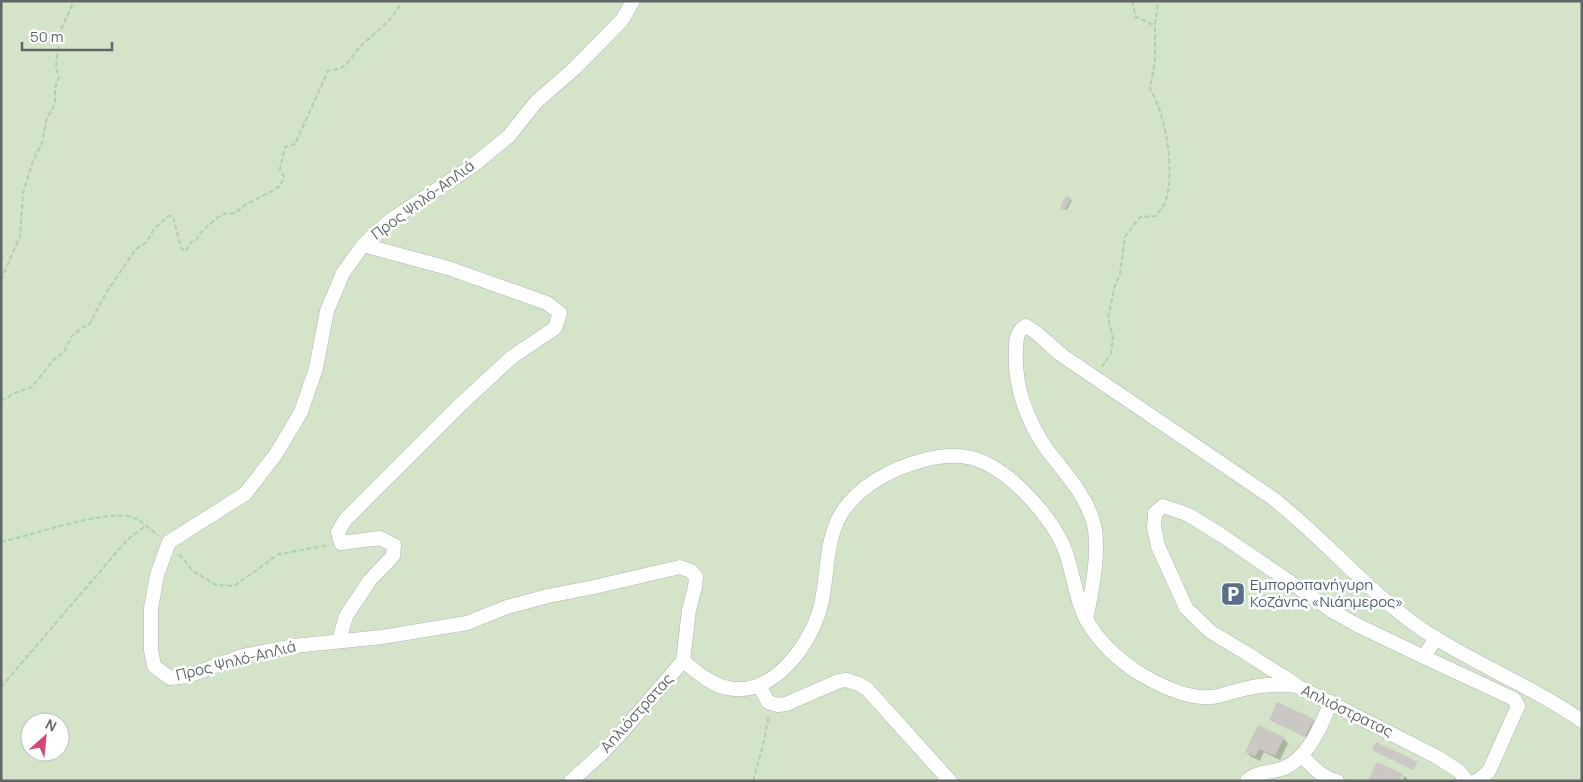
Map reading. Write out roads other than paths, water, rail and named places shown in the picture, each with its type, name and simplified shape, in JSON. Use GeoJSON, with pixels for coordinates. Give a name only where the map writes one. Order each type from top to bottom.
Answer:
{"type":"FeatureCollection","features":[{"type":"Feature","properties":{"kind":"street","name":"Προς Ψηλό-ΑηΛιά"},"geometry":{"type":"LineString","coordinates":[[633,1],[622,20],[575,68],[536,102],[509,136],[471,167],[392,219],[364,244],[343,273],[327,311],[313,377],[301,412],[276,454],[245,494],[169,542],[157,575],[151,608],[151,650],[154,666],[170,678],[188,676],[242,656],[294,646],[382,637],[467,623],[507,607],[548,596],[680,567],[692,571],[696,577],[689,610],[683,661]]}},
{"type":"Feature","properties":{"kind":"street"},"geometry":{"type":"LineString","coordinates":[[339,641],[346,616],[370,580],[393,556],[394,545],[380,538],[341,543],[338,532],[345,520],[460,405],[512,357],[555,328],[560,313],[547,303],[448,268],[364,244]]}},
{"type":"Feature","properties":{"kind":"street"},"geometry":{"type":"LineString","coordinates":[[1086,619],[1095,567],[1096,536],[1094,523],[1082,496],[1047,449],[1025,407],[1015,373],[1017,337],[1020,329],[1026,326],[1032,328],[1054,350],[1271,497],[1297,517],[1389,605],[1436,638],[1547,699],[1582,721]]}},
{"type":"Feature","properties":{"kind":"street","name":"Αηλιόστρατας"},"geometry":{"type":"LineString","coordinates":[[571,781],[621,733],[683,661],[710,682],[722,687],[738,690],[760,686],[775,677],[801,649],[814,625],[822,603],[835,527],[841,514],[874,481],[898,469],[924,460],[956,456],[983,462],[1000,472],[1040,510],[1064,546],[1079,602],[1086,619],[1103,642],[1122,661],[1143,676],[1160,685],[1198,697],[1210,697],[1258,685],[1297,686],[1437,757],[1459,771],[1467,781]]}},
{"type":"Feature","properties":{"kind":"street"},"geometry":{"type":"LineString","coordinates":[[1297,686],[1211,632],[1186,608],[1158,546],[1154,527],[1155,513],[1163,506],[1189,515],[1334,612],[1357,625],[1514,699],[1518,706],[1488,771],[1476,781]]}},
{"type":"Feature","properties":{"kind":"street"},"geometry":{"type":"LineString","coordinates":[[1424,657],[1436,638]]}},
{"type":"Feature","properties":{"kind":"street"},"geometry":{"type":"LineString","coordinates":[[760,686],[768,702],[778,705],[786,704],[838,681],[846,680],[859,684],[882,704],[950,781]]}},
{"type":"Feature","properties":{"kind":"street"},"geometry":{"type":"LineString","coordinates":[[1247,781],[1249,778],[1283,768],[1302,756],[1322,724],[1330,702]]}},
{"type":"Feature","properties":{"kind":"street"},"geometry":{"type":"LineString","coordinates":[[1302,756],[1326,778],[1337,781]]}},
{"type":"Feature","properties":{"kind":"place","name":"Εμποροπανήγυρη Κοζάνης «Νιάημερος»"},"geometry":{"type":"Point","coordinates":[1233,594]}}]}
